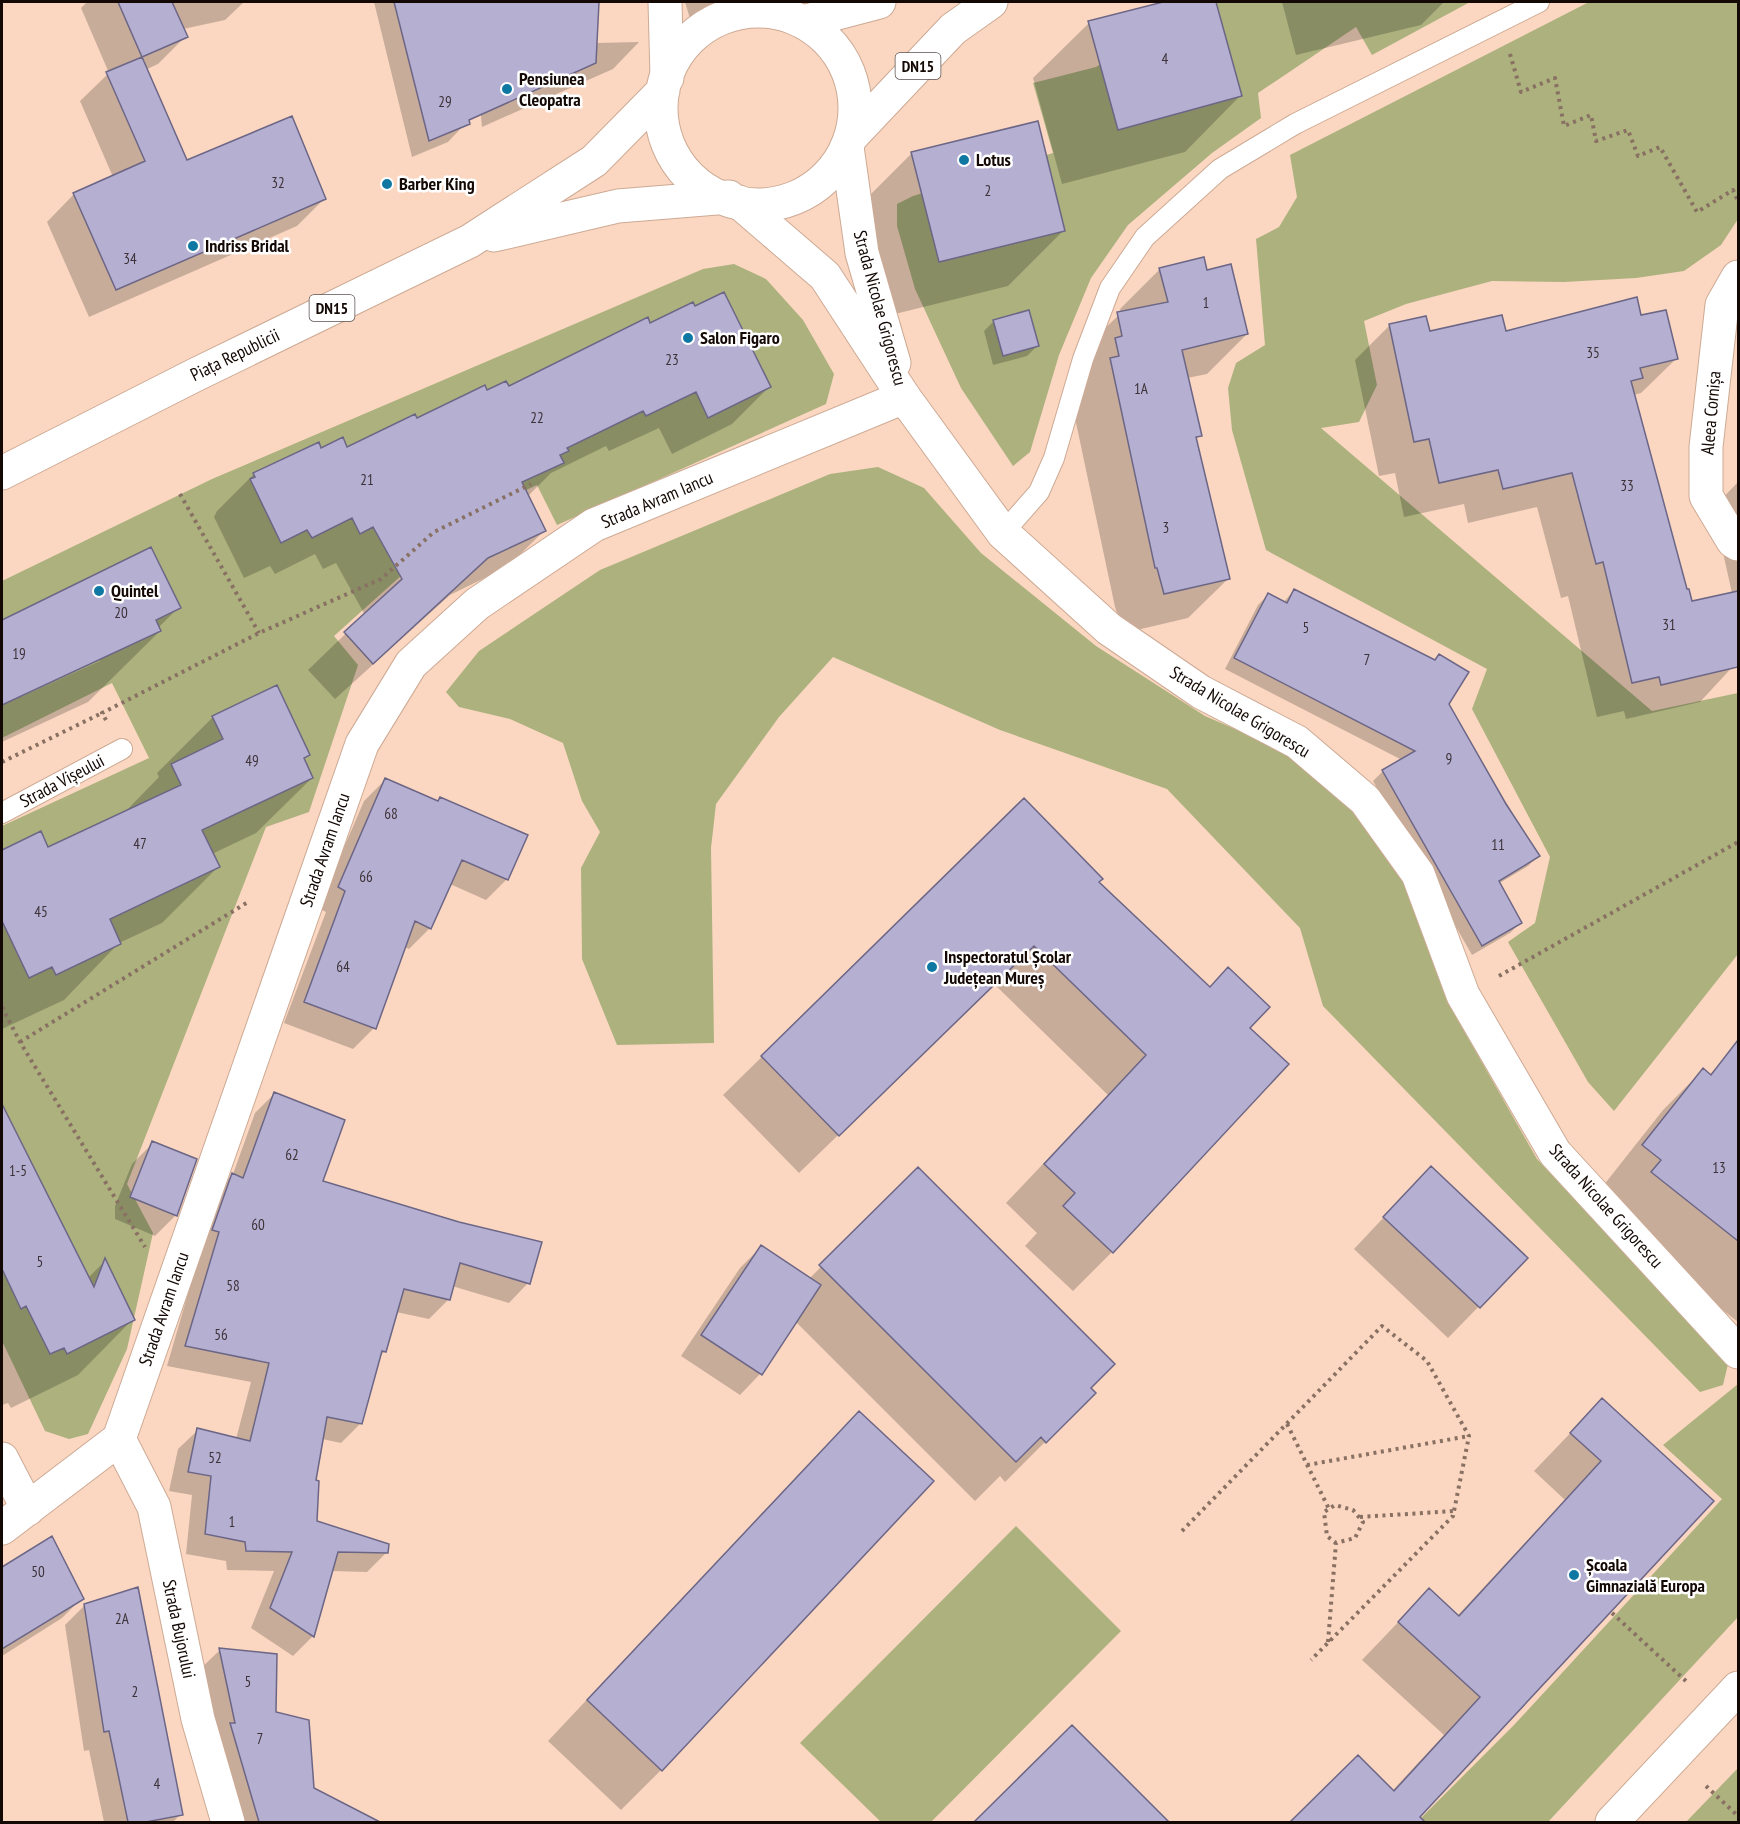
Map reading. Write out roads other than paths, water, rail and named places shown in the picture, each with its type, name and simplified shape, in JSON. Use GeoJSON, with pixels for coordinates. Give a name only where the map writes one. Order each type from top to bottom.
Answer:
{"type":"FeatureCollection","features":[{"type":"Feature","properties":{"kind":"street"},"geometry":{"type":"LineString","coordinates":[[665,2],[665,84]]}},
{"type":"Feature","properties":{"kind":"street","name":"DN15"},"geometry":{"type":"LineString","coordinates":[[787,13],[825,38],[841,59],[852,84],[855,110],[849,142],[837,166],[822,182],[804,195],[761,205],[734,200],[710,191],[680,166],[663,131],[660,111],[665,84],[677,54],[693,35],[714,21],[738,12],[764,10],[787,13],[879,2]]}},
{"type":"Feature","properties":{"kind":"street","name":"DN15"},"geometry":{"type":"LineString","coordinates":[[849,142],[953,29],[991,2]]}},
{"type":"Feature","properties":{"kind":"street","name":"Piața Republicii"},"geometry":{"type":"LineString","coordinates":[[2,473],[195,375],[470,241],[594,161],[665,84]]}},
{"type":"Feature","properties":{"kind":"street","name":"Strada Nicolae Grigorescu"},"geometry":{"type":"LineString","coordinates":[[849,142],[862,254],[903,397]]}},
{"type":"Feature","properties":{"kind":"street","name":"Piața Republicii"},"geometry":{"type":"LineString","coordinates":[[470,241],[618,207],[734,200]]}},
{"type":"Feature","properties":{"kind":"street","name":"Strada Nicolae Grigorescu"},"geometry":{"type":"LineString","coordinates":[[734,200],[825,276],[903,397],[1003,533],[1109,629],[1201,693],[1297,742],[1365,800],[1418,874],[1463,995],[1555,1153],[1738,1352]]}},
{"type":"Feature","properties":{"kind":"street","name":"Aleea Cornișa"},"geometry":{"type":"LineString","coordinates":[[1738,277],[1722,305],[1706,447],[1706,496],[1733,541],[1738,544]]}},
{"type":"Feature","properties":{"kind":"street","name":"Strada Avram Iancu"},"geometry":{"type":"LineString","coordinates":[[119,1439],[362,744],[411,664],[477,604],[594,525],[903,397]]}},
{"type":"Feature","properties":{"kind":"street"},"geometry":{"type":"LineString","coordinates":[[2,1528],[119,1439]]}},
{"type":"Feature","properties":{"kind":"street","name":"Strada Bujorului"},"geometry":{"type":"LineString","coordinates":[[119,1439],[154,1508],[198,1719],[228,1822]]}},
{"type":"Feature","properties":{"kind":"street"},"geometry":{"type":"LineString","coordinates":[[2,1459],[28,1509]]}},
{"type":"Feature","properties":{"kind":"street"},"geometry":{"type":"LineString","coordinates":[[1612,1822],[1738,1688]]}},
{"type":"Feature","properties":{"kind":"lane"},"geometry":{"type":"LineString","coordinates":[[1003,533],[1039,492],[1054,458],[1083,359],[1110,288],[1145,237],[1220,169],[1295,124],[1539,2]]}},
{"type":"Feature","properties":{"kind":"lane","name":"Strada Vișeului"},"geometry":{"type":"LineString","coordinates":[[2,813],[122,749]]}},
{"type":"Feature","properties":{"kind":"place","name":"Pensiunea Cleopatra"},"geometry":{"type":"Point","coordinates":[507,89]}},
{"type":"Feature","properties":{"kind":"place","name":"Lotus"},"geometry":{"type":"Point","coordinates":[964,160]}},
{"type":"Feature","properties":{"kind":"place","name":"Barber King"},"geometry":{"type":"Point","coordinates":[387,184]}},
{"type":"Feature","properties":{"kind":"place","name":"Indriss Bridal"},"geometry":{"type":"Point","coordinates":[193,246]}},
{"type":"Feature","properties":{"kind":"place","name":"Salon Figaro"},"geometry":{"type":"Point","coordinates":[688,338]}},
{"type":"Feature","properties":{"kind":"place","name":"Quintel"},"geometry":{"type":"Point","coordinates":[99,591]}},
{"type":"Feature","properties":{"kind":"place","name":"Inspectoratul Școlar Județean Mureș"},"geometry":{"type":"Point","coordinates":[932,967]}},
{"type":"Feature","properties":{"kind":"place","name":"Școala Gimnazială Europa"},"geometry":{"type":"Point","coordinates":[1574,1575]}}]}
